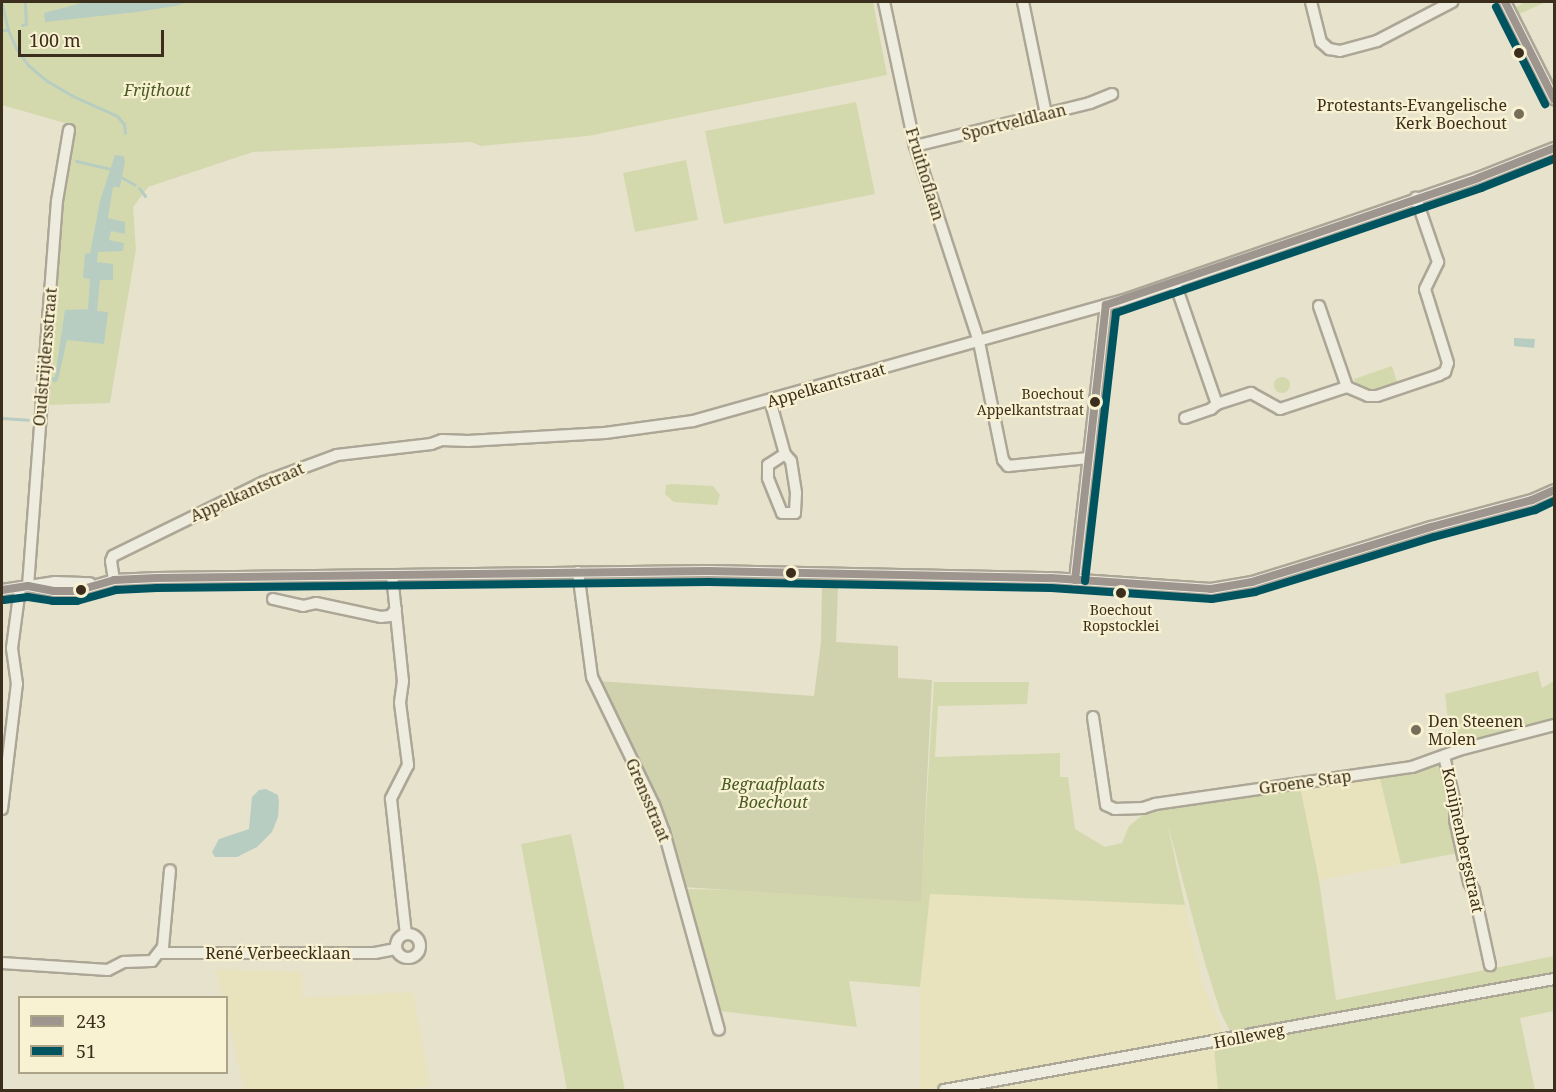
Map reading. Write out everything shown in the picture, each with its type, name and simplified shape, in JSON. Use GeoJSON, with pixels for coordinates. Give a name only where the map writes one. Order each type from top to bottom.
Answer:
{"type":"FeatureCollection","features":[{"type":"Feature","properties":{"kind":"street","name":"Fruithoflaan"},"geometry":{"type":"LineString","coordinates":[[884,2],[915,146],[979,342],[1002,460],[1008,466],[1089,458]]}},
{"type":"Feature","properties":{"kind":"street"},"geometry":{"type":"LineString","coordinates":[[1023,2],[1046,114]]}},
{"type":"Feature","properties":{"kind":"street"},"geometry":{"type":"LineString","coordinates":[[1311,2],[1321,42],[1329,49],[1348,50],[1377,41],[1452,2]]}},
{"type":"Feature","properties":{"kind":"street"},"geometry":{"type":"LineString","coordinates":[[1505,2],[1554,99]]}},
{"type":"Feature","properties":{"kind":"street","name":"Sportveldlaan"},"geometry":{"type":"LineString","coordinates":[[915,146],[1090,103],[1112,94]]}},
{"type":"Feature","properties":{"kind":"street","name":"Oudstrijdersstraat"},"geometry":{"type":"LineString","coordinates":[[2,809],[17,684],[12,648],[24,587],[57,201],[69,130]]}},
{"type":"Feature","properties":{"kind":"street","name":"Appelkantstraat"},"geometry":{"type":"LineString","coordinates":[[111,581],[113,556],[264,482],[337,455],[431,444],[442,440],[468,441],[626,431],[693,421],[1106,305],[1525,162],[1554,148]]}},
{"type":"Feature","properties":{"kind":"street"},"geometry":{"type":"LineString","coordinates":[[1185,418],[1251,393],[1280,409],[1347,387],[1368,396],[1377,396],[1439,375],[1447,368],[1448,363],[1425,289],[1438,262],[1416,198]]}},
{"type":"Feature","properties":{"kind":"street"},"geometry":{"type":"LineString","coordinates":[[1175,283],[1217,404]]}},
{"type":"Feature","properties":{"kind":"street"},"geometry":{"type":"LineString","coordinates":[[1075,580],[1106,305]]}},
{"type":"Feature","properties":{"kind":"street"},"geometry":{"type":"LineString","coordinates":[[1319,306],[1347,387]]}},
{"type":"Feature","properties":{"kind":"street"},"geometry":{"type":"LineString","coordinates":[[770,400],[785,454],[791,460],[796,493],[795,513],[782,513],[768,478],[768,465],[785,454]]}},
{"type":"Feature","properties":{"kind":"street"},"geometry":{"type":"LineString","coordinates":[[2,590],[55,586],[88,589],[111,581],[708,571],[1075,580],[1186,589],[1232,587],[1541,496],[1554,490]]}},
{"type":"Feature","properties":{"kind":"street","name":"Grensstraat"},"geometry":{"type":"LineString","coordinates":[[578,572],[592,677],[654,805],[664,832],[719,1030]]}},
{"type":"Feature","properties":{"kind":"street"},"geometry":{"type":"LineString","coordinates":[[392,575],[403,681],[400,703],[408,765],[391,799],[406,934]]}},
{"type":"Feature","properties":{"kind":"street"},"geometry":{"type":"LineString","coordinates":[[273,599],[303,606],[316,603],[381,617],[390,616],[396,609]]}},
{"type":"Feature","properties":{"kind":"street","name":"Groene Stap"},"geometry":{"type":"LineString","coordinates":[[1093,717],[1109,808],[1143,808],[1164,802],[1412,767],[1444,756]]}},
{"type":"Feature","properties":{"kind":"street","name":"Konijnenbergstraat"},"geometry":{"type":"LineString","coordinates":[[1490,965],[1474,891],[1469,882],[1455,820],[1456,808],[1444,756],[1554,725]]}},
{"type":"Feature","properties":{"kind":"street"},"geometry":{"type":"LineString","coordinates":[[159,952],[163,947],[170,870]]}},
{"type":"Feature","properties":{"kind":"street"},"geometry":{"type":"LineString","coordinates":[[406,934],[418,940],[420,947],[417,954],[411,958],[403,958],[396,949],[398,939],[406,934]]}},
{"type":"Feature","properties":{"kind":"street","name":"René Verbeecklaan"},"geometry":{"type":"LineString","coordinates":[[2,963],[108,970],[124,962],[152,961],[159,952],[375,953],[396,949]]}},
{"type":"Feature","properties":{"kind":"street","name":"Holleweg"},"geometry":{"type":"LineString","coordinates":[[944,1090],[1554,979]]}},
{"type":"Feature","properties":{"kind":"shaded area"},"geometry":{"type":"Polygon","coordinates":[[[85,2],[187,2],[137,12],[45,22],[44,13],[85,2]]]}},
{"type":"Feature","properties":{"kind":"shaded area"},"geometry":{"type":"Polygon","coordinates":[[[115,155],[124,156],[125,162],[120,187],[113,187],[108,218],[125,222],[125,234],[111,231],[109,240],[124,243],[123,251],[98,252],[97,262],[113,264],[113,280],[100,280],[97,311],[108,312],[104,344],[67,340],[58,380],[54,383],[51,378],[55,377],[65,310],[88,309],[90,279],[83,278],[85,254],[90,253],[100,201],[115,155]]]}},
{"type":"Feature","properties":{"kind":"shaded area"},"geometry":{"type":"Polygon","coordinates":[[[1514,338],[1535,339],[1534,348],[1514,346],[1514,338]]]}},
{"type":"Feature","properties":{"kind":"shaded area"},"geometry":{"type":"Polygon","coordinates":[[[1379,775],[1401,864],[1319,880],[1300,786],[1379,775]]]}},
{"type":"Feature","properties":{"kind":"shaded area"},"geometry":{"type":"Polygon","coordinates":[[[266,789],[278,795],[279,802],[278,817],[272,832],[257,847],[237,857],[215,857],[212,852],[219,839],[249,829],[252,797],[259,790],[266,789]]]}},
{"type":"Feature","properties":{"kind":"shaded area"},"geometry":{"type":"Polygon","coordinates":[[[930,894],[1185,905],[1202,982],[1225,1038],[920,1090],[920,987],[930,894]]]}},
{"type":"Feature","properties":{"kind":"shaded area"},"geometry":{"type":"Polygon","coordinates":[[[216,969],[302,972],[302,998],[413,992],[430,1086],[392,1090],[244,1090],[228,1018],[228,996],[223,996],[216,969]]]}},
{"type":"Feature","properties":{"kind":"shaded area"},"geometry":{"type":"Polygon","coordinates":[[[1214,1048],[1218,1090],[983,1090],[1214,1048]]]}},
{"type":"Feature","properties":{"kind":"green space","name":"Frijthout"},"geometry":{"type":"Polygon","coordinates":[[[2,2],[873,2],[887,75],[588,136],[481,146],[471,142],[253,152],[148,187],[133,207],[136,249],[110,403],[47,405],[63,188],[75,126],[2,105],[2,2]]]}},
{"type":"Feature","properties":{"kind":"green space"},"geometry":{"type":"Polygon","coordinates":[[[1521,2],[1544,3],[1519,14],[1515,8],[1522,4],[1521,2]]]}},
{"type":"Feature","properties":{"kind":"green space"},"geometry":{"type":"Polygon","coordinates":[[[856,102],[875,194],[724,224],[705,131],[856,102]]]}},
{"type":"Feature","properties":{"kind":"green space"},"geometry":{"type":"Polygon","coordinates":[[[686,160],[698,220],[635,232],[623,173],[686,160]]]}},
{"type":"Feature","properties":{"kind":"green space"},"geometry":{"type":"Polygon","coordinates":[[[1392,366],[1398,385],[1373,393],[1356,385],[1354,379],[1392,366]]]}},
{"type":"Feature","properties":{"kind":"green space"},"geometry":{"type":"Polygon","coordinates":[[[1279,377],[1285,377],[1290,385],[1288,391],[1279,393],[1274,388],[1274,382],[1279,377]]]}},
{"type":"Feature","properties":{"kind":"green space"},"geometry":{"type":"Polygon","coordinates":[[[666,485],[713,486],[720,495],[717,505],[674,502],[665,494],[666,485]]]}},
{"type":"Feature","properties":{"kind":"green space","name":"Begraafplaats Boechout"},"geometry":{"type":"Polygon","coordinates":[[[822,586],[838,586],[836,642],[898,646],[898,678],[932,680],[921,902],[683,887],[597,681],[814,696],[821,642],[822,586]]]}},
{"type":"Feature","properties":{"kind":"green space"},"geometry":{"type":"Polygon","coordinates":[[[1538,671],[1542,688],[1554,681],[1554,720],[1451,747],[1445,694],[1538,671]]]}},
{"type":"Feature","properties":{"kind":"green space"},"geometry":{"type":"Polygon","coordinates":[[[934,682],[1029,682],[1027,704],[938,706],[935,757],[1060,753],[1060,777],[1068,777],[1075,829],[1105,847],[1122,843],[1129,826],[1150,809],[1300,786],[1319,880],[1336,1000],[1554,956],[1554,1011],[1520,1018],[1535,1090],[1218,1090],[1214,1048],[1236,1043],[1220,1011],[1204,960],[1167,822],[1185,905],[930,894],[920,987],[849,981],[857,1027],[720,1011],[685,889],[921,893],[934,682]]]}},
{"type":"Feature","properties":{"kind":"green space"},"geometry":{"type":"Polygon","coordinates":[[[1435,763],[1441,766],[1449,804],[1447,808],[1458,853],[1401,864],[1379,775],[1435,763]]]}},
{"type":"Feature","properties":{"kind":"green space"},"geometry":{"type":"Polygon","coordinates":[[[571,834],[625,1090],[567,1090],[521,844],[571,834]]]}},
{"type":"Feature","properties":{"kind":"waterway"},"geometry":{"type":"LineString","coordinates":[[22,25],[26,24],[25,2]]}},
{"type":"Feature","properties":{"kind":"waterway"},"geometry":{"type":"LineString","coordinates":[[2,4],[8,30]]}},
{"type":"Feature","properties":{"kind":"waterway"},"geometry":{"type":"LineString","coordinates":[[2,30],[8,30],[16,48],[28,65],[47,81],[117,116],[124,124],[125,133]]}},
{"type":"Feature","properties":{"kind":"waterway"},"geometry":{"type":"LineString","coordinates":[[76,161],[112,169]]}},
{"type":"Feature","properties":{"kind":"waterway"},"geometry":{"type":"LineString","coordinates":[[119,176],[135,185]]}},
{"type":"Feature","properties":{"kind":"waterway"},"geometry":{"type":"LineString","coordinates":[[139,188],[145,196]]}},
{"type":"Feature","properties":{"kind":"waterway"},"geometry":{"type":"LineString","coordinates":[[2,418],[28,420]]}},
{"type":"Feature","properties":{"kind":"transit line","name":"243"},"geometry":{"type":"LineString","coordinates":[[1505,2],[1554,99]]}},
{"type":"Feature","properties":{"kind":"transit line","name":"51"},"geometry":{"type":"LineString","coordinates":[[1496,7],[1545,104]]}},
{"type":"Feature","properties":{"kind":"transit line","name":"243"},"geometry":{"type":"LineString","coordinates":[[1075,580],[1106,305],[1478,178],[1554,148]]}},
{"type":"Feature","properties":{"kind":"transit line","name":"51"},"geometry":{"type":"LineString","coordinates":[[1085,581],[1116,313],[1481,188],[1554,159]]}},
{"type":"Feature","properties":{"kind":"transit line","name":"243"},"geometry":{"type":"LineString","coordinates":[[2,590],[28,586],[54,591],[76,591],[114,580],[157,578],[708,571],[1051,578],[1211,589],[1252,582],[1431,527],[1532,500],[1554,490]]}},
{"type":"Feature","properties":{"kind":"transit line","name":"51"},"geometry":{"type":"LineString","coordinates":[[4,600],[28,597],[53,601],[77,601],[116,590],[157,588],[708,582],[1051,588],[1212,599],[1255,592],[1434,537],[1535,510],[1554,501]]}},
{"type":"Feature","properties":{"kind":"place","name":"Protestants-Evangelische Kerk Boechout"},"geometry":{"type":"Point","coordinates":[1519,114]}},
{"type":"Feature","properties":{"kind":"place","name":"Boechout Appelkantstraat"},"geometry":{"type":"Point","coordinates":[1095,402]}},
{"type":"Feature","properties":{"kind":"place","name":"Boechout Ropstocklei"},"geometry":{"type":"Point","coordinates":[1121,593]}},
{"type":"Feature","properties":{"kind":"place","name":"Den Steenen Molen"},"geometry":{"type":"Point","coordinates":[1416,730]}}]}
